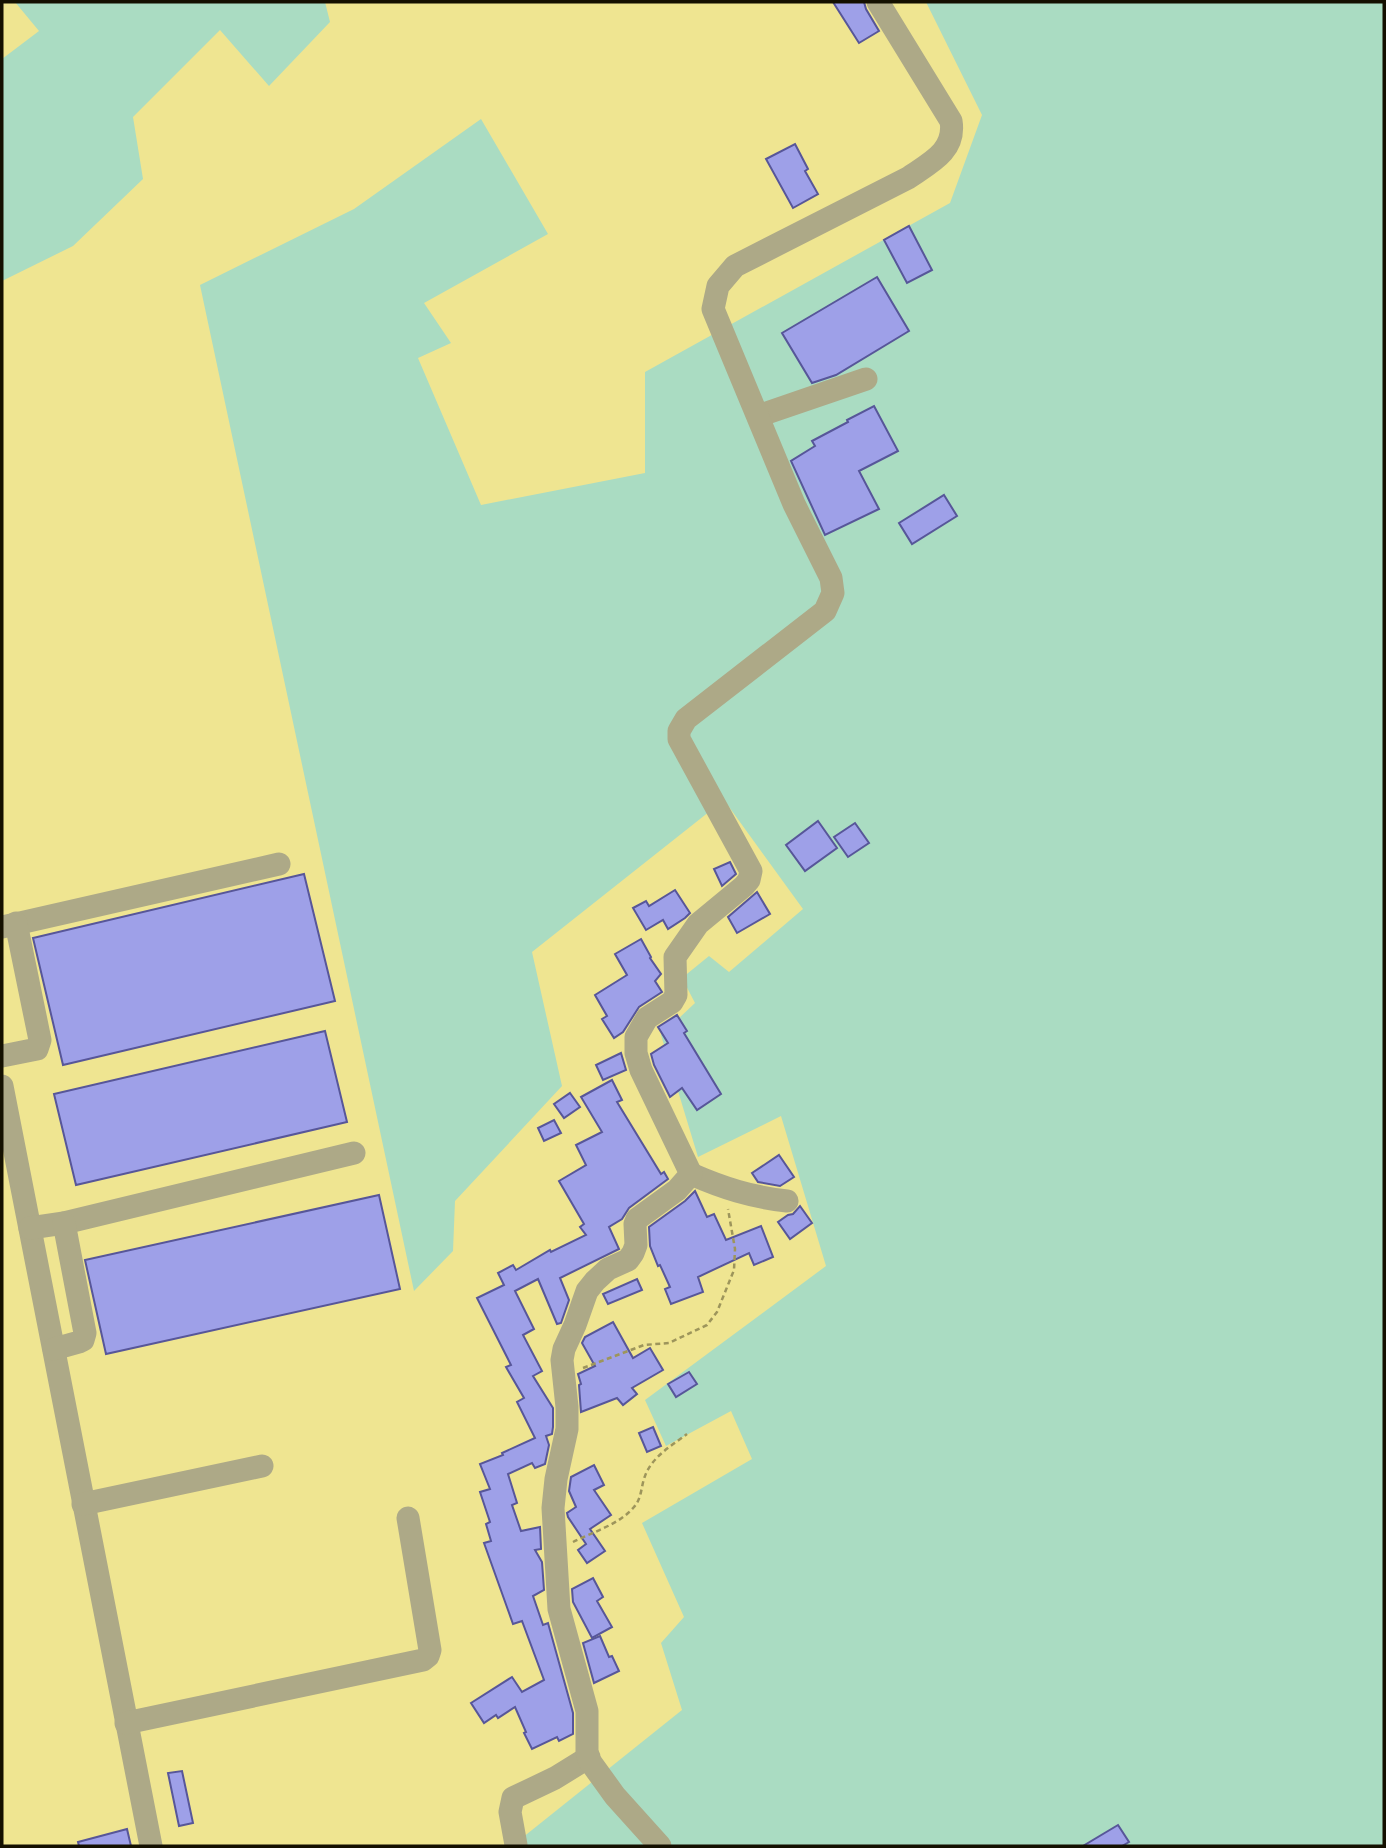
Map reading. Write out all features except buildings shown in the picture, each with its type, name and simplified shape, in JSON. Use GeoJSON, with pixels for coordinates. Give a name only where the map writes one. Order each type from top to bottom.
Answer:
{"type":"FeatureCollection","features":[{"type":"Feature","properties":{"kind":"street"},"geometry":{"type":"LineString","coordinates":[[787,1201],[724,1189],[691,1174],[641,1070],[636,1053],[636,1037],[647,1018],[672,1002],[676,995],[675,957],[698,924],[744,886],[751,871],[679,739],[679,731],[686,719],[825,611],[833,593],[831,578],[794,504],[713,309],[718,286],[734,266],[908,178],[945,152],[953,130],[951,121],[877,2]]}},
{"type":"Feature","properties":{"kind":"street"},"geometry":{"type":"LineString","coordinates":[[758,416],[866,379]]}},
{"type":"Feature","properties":{"kind":"street"},"geometry":{"type":"LineString","coordinates":[[2,1056],[37,1049],[40,1040],[9,925],[279,864]]}},
{"type":"Feature","properties":{"kind":"street"},"geometry":{"type":"LineString","coordinates":[[2,1086],[151,1846]]}},
{"type":"Feature","properties":{"kind":"street"},"geometry":{"type":"LineString","coordinates":[[30,1228],[64,1223],[354,1153]]}},
{"type":"Feature","properties":{"kind":"street"},"geometry":{"type":"LineString","coordinates":[[660,1846],[615,1796],[597,1773],[589,1757],[587,1711],[559,1609],[554,1499],[567,1429],[562,1360],[587,1291],[608,1269],[628,1260],[633,1253],[637,1219],[677,1190],[691,1174]]}},
{"type":"Feature","properties":{"kind":"street"},"geometry":{"type":"LineString","coordinates":[[54,1349],[83,1340],[85,1333],[64,1223]]}},
{"type":"Feature","properties":{"kind":"street"},"geometry":{"type":"LineString","coordinates":[[83,1504],[262,1466]]}},
{"type":"Feature","properties":{"kind":"street"},"geometry":{"type":"LineString","coordinates":[[126,1723],[423,1660],[430,1650],[408,1518]]}},
{"type":"Feature","properties":{"kind":"street"},"geometry":{"type":"LineString","coordinates":[[512,1846],[510,1812],[513,1798],[555,1778],[589,1757]]}},
{"type":"Feature","properties":{"kind":"path"},"geometry":{"type":"LineString","coordinates":[[564,1376],[616,1354],[645,1345],[668,1343],[707,1325],[717,1312],[734,1269],[735,1249],[724,1189]]}},
{"type":"Feature","properties":{"kind":"path"},"geometry":{"type":"LineString","coordinates":[[555,1551],[623,1518],[636,1505],[645,1474],[652,1464],[687,1434]]}},
{"type":"Feature","properties":{"kind":"green space"},"geometry":{"type":"Polygon","coordinates":[[[15,2],[325,2],[330,22],[269,86],[220,30],[133,117],[143,179],[73,246],[2,281],[2,59],[39,31],[15,2]]]}},
{"type":"Feature","properties":{"kind":"green space"},"geometry":{"type":"Polygon","coordinates":[[[926,2],[1384,2],[1384,1846],[524,1846],[522,1838],[682,1710],[661,1643],[684,1617],[642,1523],[752,1459],[731,1411],[666,1446],[645,1400],[826,1266],[781,1116],[698,1157],[661,1035],[695,1003],[682,978],[709,956],[729,972],[803,909],[724,800],[532,952],[562,1086],[455,1201],[453,1251],[414,1291],[200,285],[354,209],[481,119],[548,234],[424,303],[451,343],[418,358],[481,505],[645,473],[645,372],[950,203],[982,115],[926,2]]]}}]}
